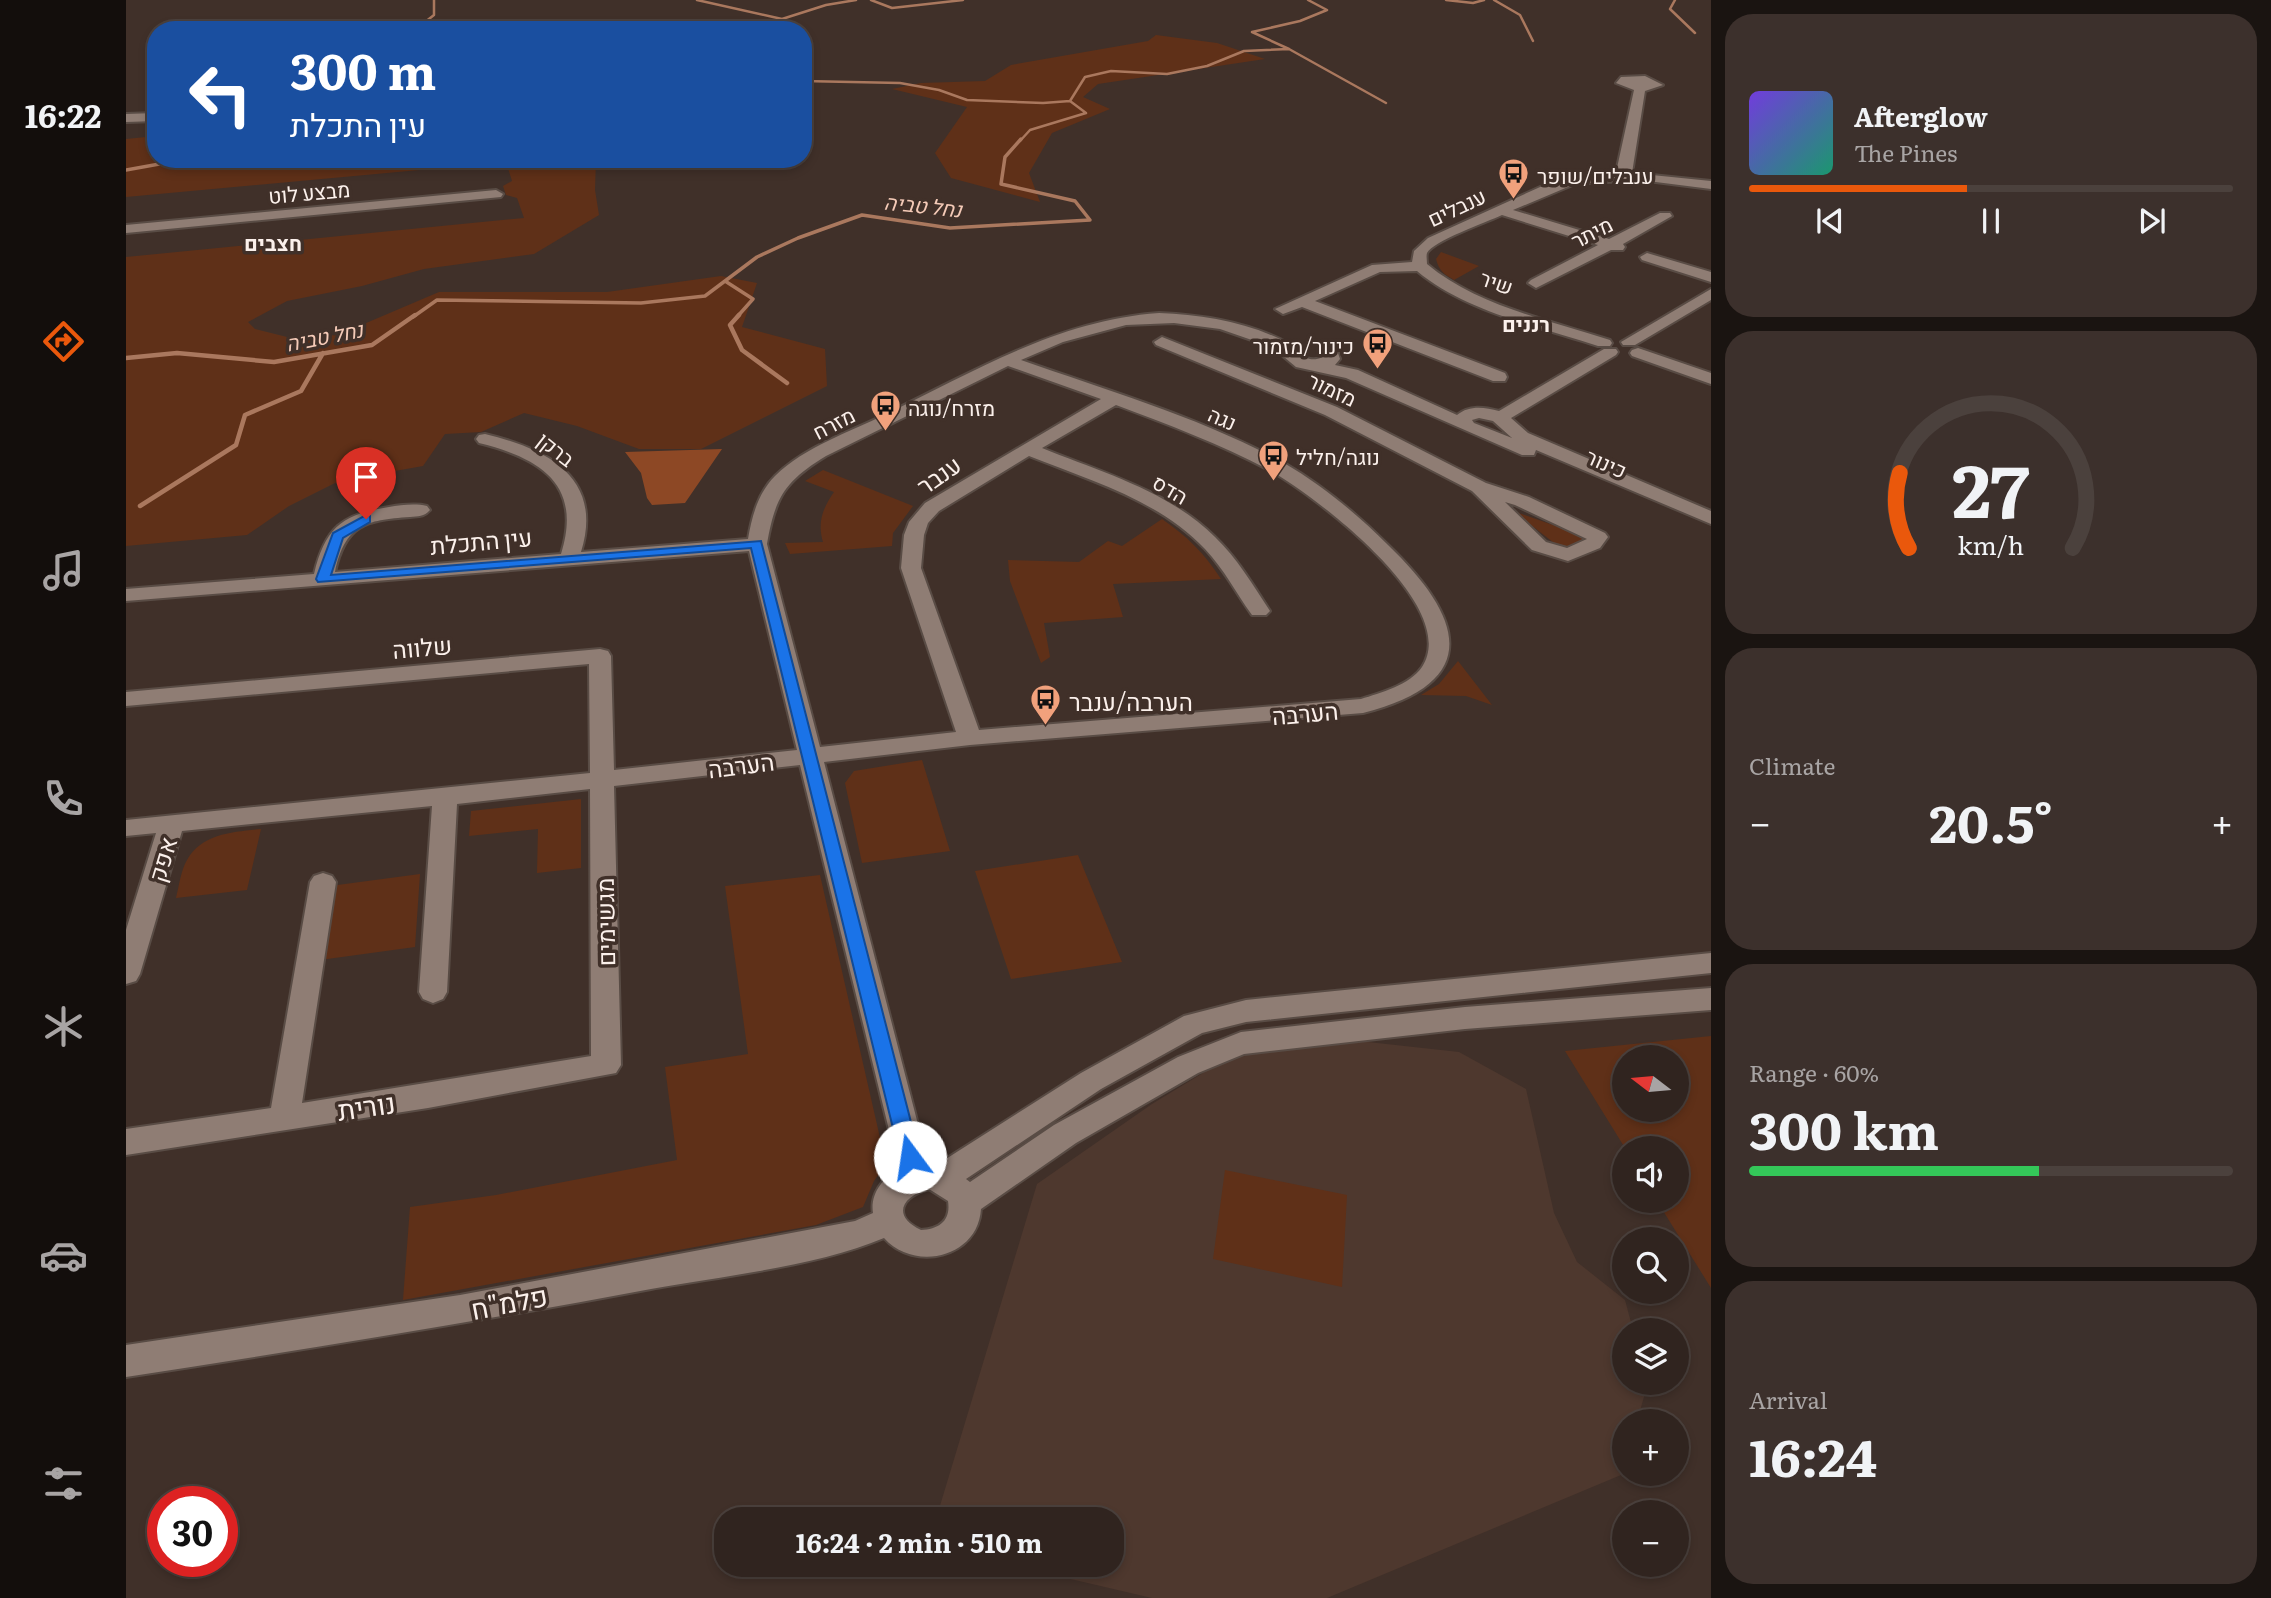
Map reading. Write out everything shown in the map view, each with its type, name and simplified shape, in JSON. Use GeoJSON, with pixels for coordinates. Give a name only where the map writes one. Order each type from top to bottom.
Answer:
{"type":"FeatureCollection","features":[{"type":"Feature","properties":{"kind":"street"},"geometry":{"type":"LineString","coordinates":[[1626,176],[1624,168],[1640,88]]}},
{"type":"Feature","properties":{"kind":"street"},"geometry":{"type":"LineString","coordinates":[[126,118],[147,117]]}},
{"type":"Feature","properties":{"kind":"street","name":"ענבלים"},"geometry":{"type":"LineString","coordinates":[[1420,266],[1423,247],[1564,182],[1626,176],[1711,185]]}},
{"type":"Feature","properties":{"kind":"street","name":"מבצע לוט"},"geometry":{"type":"LineString","coordinates":[[126,229],[496,194]]}},
{"type":"Feature","properties":{"kind":"street"},"geometry":{"type":"LineString","coordinates":[[1500,210],[1616,246]]}},
{"type":"Feature","properties":{"kind":"street","name":"מיתר"},"geometry":{"type":"LineString","coordinates":[[1536,283],[1616,246],[1665,216]]}},
{"type":"Feature","properties":{"kind":"street"},"geometry":{"type":"LineString","coordinates":[[1647,257],[1711,277]]}},
{"type":"Feature","properties":{"kind":"street"},"geometry":{"type":"LineString","coordinates":[[1283,309],[1377,268],[1420,266]]}},
{"type":"Feature","properties":{"kind":"street","name":"שיר"},"geometry":{"type":"LineString","coordinates":[[1420,266],[1435,280],[1461,293],[1625,355],[1633,348]]}},
{"type":"Feature","properties":{"kind":"street"},"geometry":{"type":"LineString","coordinates":[[1633,348],[1711,294]]}},
{"type":"Feature","properties":{"kind":"street"},"geometry":{"type":"LineString","coordinates":[[1301,301],[1499,377]]}},
{"type":"Feature","properties":{"kind":"street","name":"מזרח"},"geometry":{"type":"LineString","coordinates":[[757,544],[762,515],[771,495],[782,480],[801,465],[1009,361],[1086,329],[1122,321],[1157,318],[1229,327],[1309,353]]}},
{"type":"Feature","properties":{"kind":"street","name":"מזמור"},"geometry":{"type":"LineString","coordinates":[[1162,342],[1331,411],[1479,487],[1521,501],[1598,537],[1593,544],[1568,555],[1539,546],[1479,487]]}},
{"type":"Feature","properties":{"kind":"street"},"geometry":{"type":"LineString","coordinates":[[1482,412],[1465,416],[1463,422],[1475,429],[1503,432],[1505,420],[1607,348]]}},
{"type":"Feature","properties":{"kind":"street"},"geometry":{"type":"LineString","coordinates":[[1633,348],[1711,379]]}},
{"type":"Feature","properties":{"kind":"street"},"geometry":{"type":"LineString","coordinates":[[1259,380],[1309,353],[1441,402],[1505,420]]}},
{"type":"Feature","properties":{"kind":"street","name":"כינור"},"geometry":{"type":"LineString","coordinates":[[1309,353],[1711,534]]}},
{"type":"Feature","properties":{"kind":"street","name":"נגה"},"geometry":{"type":"LineString","coordinates":[[1009,361],[1211,436],[1277,467],[1336,508],[1389,558],[1430,608],[1440,636],[1438,653],[1430,672]]}},
{"type":"Feature","properties":{"kind":"street","name":"ענבר"},"geometry":{"type":"LineString","coordinates":[[970,738],[911,568],[911,551],[919,522],[932,507],[1114,399]]}},
{"type":"Feature","properties":{"kind":"street","name":"כינור"},"geometry":{"type":"LineString","coordinates":[[1505,420],[1533,442],[1711,518]]}},
{"type":"Feature","properties":{"kind":"street","name":"ברקן"},"geometry":{"type":"LineString","coordinates":[[485,439],[523,449],[540,458],[563,479],[571,491],[579,517],[569,559]]}},
{"type":"Feature","properties":{"kind":"street","name":"הדס"},"geometry":{"type":"LineString","coordinates":[[1027,449],[1110,482],[1177,516],[1223,557],[1259,611]]}},
{"type":"Feature","properties":{"kind":"street"},"geometry":{"type":"LineString","coordinates":[[323,579],[332,545],[345,529],[378,514],[421,510]]}},
{"type":"Feature","properties":{"kind":"street"},"geometry":{"type":"LineString","coordinates":[[757,544],[810,756],[929,1177],[961,1193],[965,1203],[962,1225],[943,1241],[917,1243],[895,1231],[888,1221],[888,1199],[895,1189],[929,1177],[1091,1081],[1194,1024],[1247,1011],[1711,963]]}},
{"type":"Feature","properties":{"kind":"street","name":"עין התכלת"},"geometry":{"type":"LineString","coordinates":[[126,596],[757,544]]}},
{"type":"Feature","properties":{"kind":"street","name":"שלווה"},"geometry":{"type":"LineString","coordinates":[[126,699],[600,656],[603,780]]}},
{"type":"Feature","properties":{"kind":"street","name":"הערבה"},"geometry":{"type":"LineString","coordinates":[[126,828],[445,797],[970,738],[1363,706],[1389,698],[1430,672]]}},
{"type":"Feature","properties":{"kind":"street","name":"מגשימים"},"geometry":{"type":"LineString","coordinates":[[603,780],[606,1065]]}},
{"type":"Feature","properties":{"kind":"street"},"geometry":{"type":"LineString","coordinates":[[433,992],[445,797]]}},
{"type":"Feature","properties":{"kind":"street","name":"אפק"},"geometry":{"type":"LineString","coordinates":[[126,974],[172,823]]}},
{"type":"Feature","properties":{"kind":"street"},"geometry":{"type":"LineString","coordinates":[[285,1117],[323,881]]}},
{"type":"Feature","properties":{"kind":"street"},"geometry":{"type":"LineString","coordinates":[[965,1203],[1065,1135],[1188,1065],[1241,1042],[1465,1018],[1711,999]]}},
{"type":"Feature","properties":{"kind":"street","name":"נורית"},"geometry":{"type":"LineString","coordinates":[[126,1142],[606,1065]]}},
{"type":"Feature","properties":{"kind":"street","name":"פלמ\"ח"},"geometry":{"type":"LineString","coordinates":[[126,1361],[460,1310],[783,1251],[858,1234],[888,1221]]}},
{"type":"Feature","properties":{"kind":"shaded area"},"geometry":{"type":"Polygon","coordinates":[[[1156,35],[1217,43],[1265,59],[1098,84],[1083,97],[1110,109],[1052,133],[1029,173],[1040,202],[951,178],[935,153],[967,107],[892,89],[921,83],[985,81],[1011,65],[1148,41],[1156,35]]]}},
{"type":"Feature","properties":{"kind":"shaded area"},"geometry":{"type":"Polygon","coordinates":[[[147,137],[147,168],[441,168],[126,197],[126,139],[147,137]]]}},
{"type":"Feature","properties":{"kind":"shaded area"},"geometry":{"type":"Polygon","coordinates":[[[508,168],[596,168],[595,190],[599,215],[534,254],[424,269],[362,286],[287,301],[248,322],[255,329],[287,337],[338,335],[439,292],[607,292],[721,276],[757,283],[742,327],[825,349],[827,386],[701,449],[639,449],[577,426],[524,413],[481,432],[445,434],[423,466],[339,481],[289,506],[247,535],[126,546],[126,257],[524,218],[517,198],[506,195],[503,186],[512,181],[508,168]]]}},
{"type":"Feature","properties":{"kind":"shaded area"},"geometry":{"type":"Polygon","coordinates":[[[1441,252],[1479,266],[1454,280],[1439,266],[1436,259],[1441,252]]]}},
{"type":"Feature","properties":{"kind":"shaded area"},"geometry":{"type":"Polygon","coordinates":[[[722,449],[685,503],[652,505],[647,498],[641,473],[625,452],[722,449]]]}},
{"type":"Feature","properties":{"kind":"shaded area"},"geometry":{"type":"Polygon","coordinates":[[[823,470],[913,506],[893,533],[892,546],[790,554],[785,543],[823,542],[822,516],[834,492],[805,481],[823,470]]]}},
{"type":"Feature","properties":{"kind":"shaded area"},"geometry":{"type":"Polygon","coordinates":[[[1513,511],[1584,536],[1578,546],[1563,550],[1513,511]]]}},
{"type":"Feature","properties":{"kind":"shaded area"},"geometry":{"type":"Polygon","coordinates":[[[1162,519],[1194,546],[1221,579],[1113,584],[1123,617],[1044,623],[1050,657],[1041,663],[1010,581],[1008,560],[1079,562],[1108,541],[1122,546],[1162,519]]]}},
{"type":"Feature","properties":{"kind":"shaded area"},"geometry":{"type":"Polygon","coordinates":[[[1458,661],[1492,705],[1466,696],[1421,695],[1439,684],[1458,661]]]}},
{"type":"Feature","properties":{"kind":"shaded area"},"geometry":{"type":"Polygon","coordinates":[[[922,760],[950,851],[862,863],[845,783],[854,771],[922,760]]]}},
{"type":"Feature","properties":{"kind":"shaded area"},"geometry":{"type":"Polygon","coordinates":[[[581,799],[581,868],[537,873],[538,829],[469,836],[471,811],[581,799]]]}},
{"type":"Feature","properties":{"kind":"shaded area"},"geometry":{"type":"Polygon","coordinates":[[[261,829],[247,890],[176,898],[185,864],[201,844],[240,831],[261,829]]]}},
{"type":"Feature","properties":{"kind":"shaded area"},"geometry":{"type":"Polygon","coordinates":[[[1078,855],[1122,962],[1011,979],[975,871],[1078,855]]]}},
{"type":"Feature","properties":{"kind":"shaded area"},"geometry":{"type":"Polygon","coordinates":[[[420,874],[415,947],[320,960],[330,886],[420,874]]]}},
{"type":"Feature","properties":{"kind":"shaded area"},"geometry":{"type":"Polygon","coordinates":[[[820,875],[886,1164],[874,1181],[863,1207],[816,1225],[403,1300],[410,1207],[496,1195],[677,1160],[665,1067],[748,1054],[725,886],[820,875]]]}},
{"type":"Feature","properties":{"kind":"shaded area"},"geometry":{"type":"Polygon","coordinates":[[[1711,1036],[1711,1288],[1689,1253],[1689,1227],[1673,1227],[1664,1213],[1689,1213],[1689,1136],[1618,1136],[1565,1051],[1612,1046],[1612,1122],[1689,1122],[1689,1045],[1623,1045],[1711,1036]]]}},
{"type":"Feature","properties":{"kind":"shaded area"},"geometry":{"type":"Polygon","coordinates":[[[1359,1041],[1459,1052],[1526,1089],[1554,1213],[1577,1262],[1612,1290],[1612,1304],[1626,1304],[1630,1318],[1612,1318],[1612,1395],[1645,1395],[1640,1409],[1612,1409],[1612,1479],[1327,1598],[1152,1598],[1062,1577],[1124,1577],[1124,1507],[940,1507],[1037,1184],[1152,1104],[1221,1062],[1255,1049],[1359,1041]]]}},
{"type":"Feature","properties":{"kind":"shaded area"},"geometry":{"type":"Polygon","coordinates":[[[1225,1170],[1347,1195],[1342,1287],[1213,1259],[1225,1170]]]}},
{"type":"Feature","properties":{"kind":"waterway"},"geometry":{"type":"LineString","coordinates":[[426,21],[434,15],[434,0]]}},
{"type":"Feature","properties":{"kind":"waterway"},"geometry":{"type":"LineString","coordinates":[[697,0],[782,19],[826,5],[856,0]]}},
{"type":"Feature","properties":{"kind":"waterway"},"geometry":{"type":"LineString","coordinates":[[871,0],[892,8],[963,0]]}},
{"type":"Feature","properties":{"kind":"waterway","name":"נחל טביה"},"geometry":{"type":"LineString","coordinates":[[1289,49],[1252,32],[1300,21],[1327,10],[1308,0]]}},
{"type":"Feature","properties":{"kind":"waterway","name":"נחל טביה"},"geometry":{"type":"LineString","coordinates":[[1446,0],[1473,3],[1484,0]]}},
{"type":"Feature","properties":{"kind":"waterway"},"geometry":{"type":"LineString","coordinates":[[1494,0],[1520,15],[1533,41]]}},
{"type":"Feature","properties":{"kind":"waterway"},"geometry":{"type":"LineString","coordinates":[[1675,0],[1670,9],[1695,33]]}},
{"type":"Feature","properties":{"kind":"waterway","name":"נחל טביה"},"geometry":{"type":"LineString","coordinates":[[1070,101],[1085,77],[1111,71],[1167,74],[1207,66],[1244,51],[1289,49]]}},
{"type":"Feature","properties":{"kind":"waterway"},"geometry":{"type":"LineString","coordinates":[[1289,49],[1386,103]]}},
{"type":"Feature","properties":{"kind":"waterway"},"geometry":{"type":"LineString","coordinates":[[812,81],[900,83],[939,90],[967,100],[1043,103],[1070,101]]}},
{"type":"Feature","properties":{"kind":"waterway","name":"נחל טביה"},"geometry":{"type":"LineString","coordinates":[[1020,141],[1030,130],[1086,113],[1070,101]]}},
{"type":"Feature","properties":{"kind":"waterway","name":"נחל טביה"},"geometry":{"type":"LineString","coordinates":[[725,281],[757,257],[798,238],[862,215],[950,228],[1090,220],[1075,201],[1001,184],[1005,157],[1021,139]]}},
{"type":"Feature","properties":{"kind":"waterway"},"geometry":{"type":"LineString","coordinates":[[126,170],[147,166]]}},
{"type":"Feature","properties":{"kind":"waterway","name":"נחל טביה"},"geometry":{"type":"LineString","coordinates":[[413,317],[437,300],[641,303],[705,296],[725,281]]}},
{"type":"Feature","properties":{"kind":"waterway"},"geometry":{"type":"LineString","coordinates":[[725,281],[753,299],[737,317]]}},
{"type":"Feature","properties":{"kind":"waterway","name":"נחל טביה"},"geometry":{"type":"LineString","coordinates":[[323,354],[372,345],[415,315]]}},
{"type":"Feature","properties":{"kind":"waterway"},"geometry":{"type":"LineString","coordinates":[[739,315],[730,325],[742,350],[787,383]]}},
{"type":"Feature","properties":{"kind":"waterway","name":"נחל טביה"},"geometry":{"type":"LineString","coordinates":[[126,358],[177,353],[274,362],[323,354]]}},
{"type":"Feature","properties":{"kind":"waterway"},"geometry":{"type":"LineString","coordinates":[[140,506],[236,445],[245,415],[301,391],[323,354]]}},
{"type":"Feature","properties":{"kind":"place","name":"ענבלים/שופר"},"geometry":{"type":"Point","coordinates":[1514,201]}},
{"type":"Feature","properties":{"kind":"place","name":"כינור/מזמור"},"geometry":{"type":"Point","coordinates":[1377,371]}},
{"type":"Feature","properties":{"kind":"place","name":"מזרח/נוגה"},"geometry":{"type":"Point","coordinates":[885,433]}},
{"type":"Feature","properties":{"kind":"place","name":"נוגה/חליל"},"geometry":{"type":"Point","coordinates":[1273,482]}},
{"type":"Feature","properties":{"kind":"place","name":"הערבה/ענבר"},"geometry":{"type":"Point","coordinates":[1046,727]}},
{"type":"Feature","properties":{"kind":"district","name":"חצבים"},"geometry":{"type":"Point","coordinates":[273,241]}},
{"type":"Feature","properties":{"kind":"district","name":"רננים"},"geometry":{"type":"Point","coordinates":[1526,322]}},
{"type":"Feature","properties":{"kind":"route"},"geometry":{"type":"LineString","coordinates":[[366,519],[337,536],[323,579],[757,544],[910,1157]]}}]}
